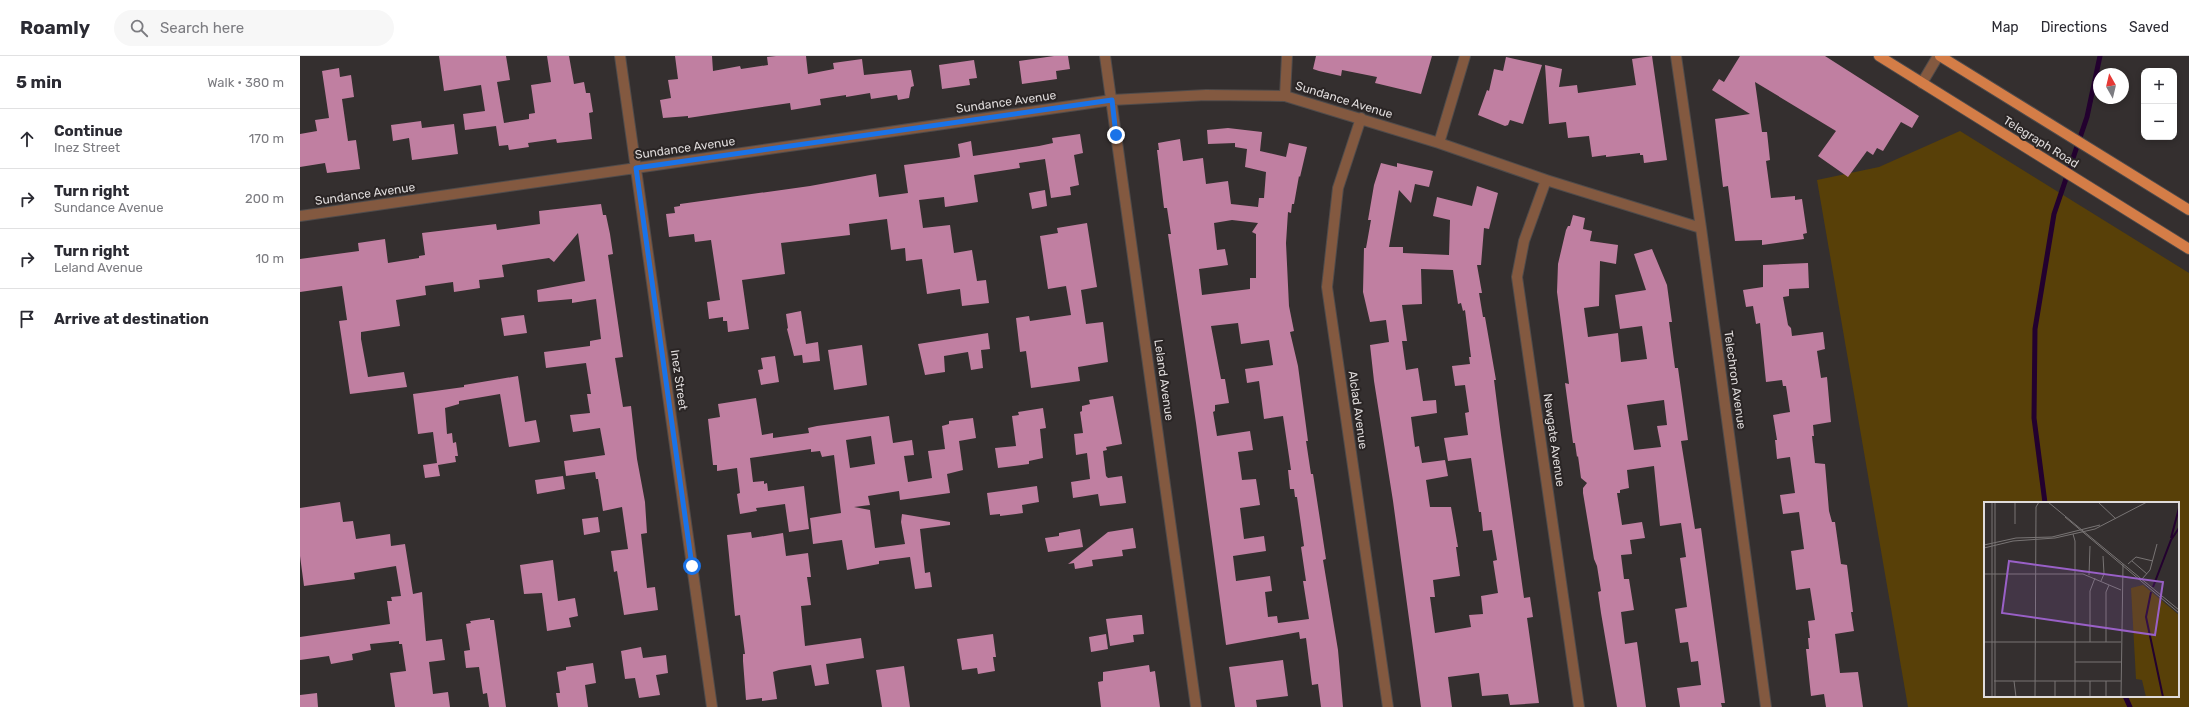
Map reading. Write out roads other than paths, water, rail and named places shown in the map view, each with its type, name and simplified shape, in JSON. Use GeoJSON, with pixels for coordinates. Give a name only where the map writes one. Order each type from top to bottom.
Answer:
{"type":"FeatureCollection","features":[{"type":"Feature","properties":{"kind":"main road","name":"Telegraph Road"},"geometry":{"type":"LineString","coordinates":[[1879,56],[2189,249]]}},
{"type":"Feature","properties":{"kind":"main road","name":"Telegraph Road"},"geometry":{"type":"LineString","coordinates":[[1939,56],[2027,108],[2189,210]]}},
{"type":"Feature","properties":{"kind":"street","name":"Inez Street"},"geometry":{"type":"LineString","coordinates":[[620,56],[712,707]]}},
{"type":"Feature","properties":{"kind":"street","name":"Leland Avenue"},"geometry":{"type":"LineString","coordinates":[[1105,56],[1196,707]]}},
{"type":"Feature","properties":{"kind":"street"},"geometry":{"type":"LineString","coordinates":[[1285,96],[1287,56]]}},
{"type":"Feature","properties":{"kind":"street"},"geometry":{"type":"LineString","coordinates":[[1439,143],[1465,56]]}},
{"type":"Feature","properties":{"kind":"street","name":"Telechron Avenue"},"geometry":{"type":"LineString","coordinates":[[1676,56],[1701,228],[1766,707]]}},
{"type":"Feature","properties":{"kind":"street"},"geometry":{"type":"LineString","coordinates":[[1922,83],[1939,56]]}},
{"type":"Feature","properties":{"kind":"street","name":"Sundance Avenue"},"geometry":{"type":"LineString","coordinates":[[300,216],[1112,100],[1206,95],[1285,96],[1361,118],[1546,180],[1701,228]]}},
{"type":"Feature","properties":{"kind":"street","name":"Alclad Avenue"},"geometry":{"type":"LineString","coordinates":[[1361,118],[1338,188],[1327,287],[1388,707]]}},
{"type":"Feature","properties":{"kind":"street","name":"Newgate Avenue"},"geometry":{"type":"LineString","coordinates":[[1546,180],[1524,241],[1517,277],[1579,707]]}},
{"type":"Feature","properties":{"kind":"waterway"},"geometry":{"type":"LineString","coordinates":[[2045,502],[2034,418],[2035,329],[2054,214],[2087,117],[2100,56]]}},
{"type":"Feature","properties":{"kind":"waterway"},"geometry":{"type":"LineString","coordinates":[[2125,697],[2130,707]]}}]}
